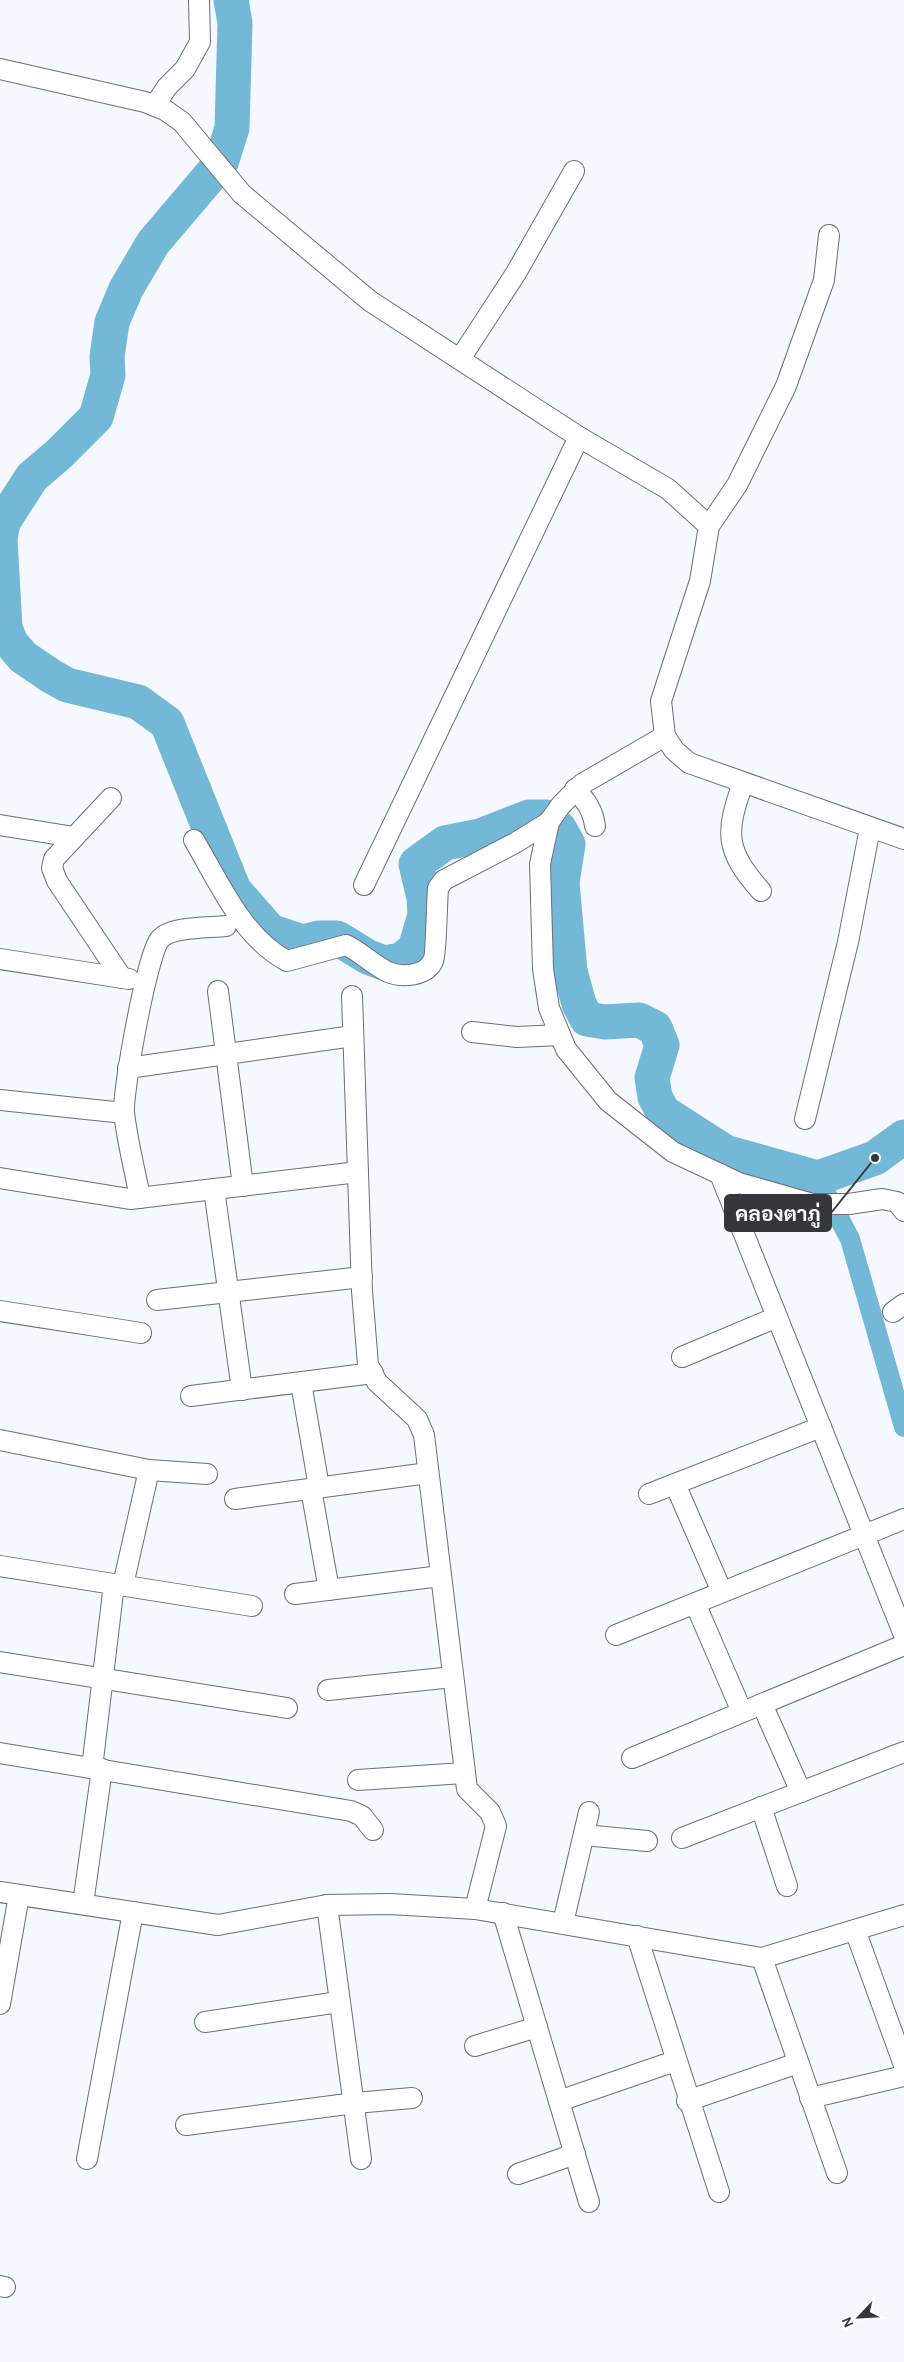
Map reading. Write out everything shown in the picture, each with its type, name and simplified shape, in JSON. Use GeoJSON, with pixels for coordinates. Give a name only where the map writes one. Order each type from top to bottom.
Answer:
{"type":"FeatureCollection","features":[{"type":"Feature","properties":{"kind":"street"},"geometry":{"type":"LineString","coordinates":[[155,106],[167,87],[185,68],[200,42],[199,0]]}},
{"type":"Feature","properties":{"kind":"street"},"geometry":{"type":"LineString","coordinates":[[0,69],[155,106],[182,122],[242,194],[370,301],[579,437],[668,489],[709,526]]}},
{"type":"Feature","properties":{"kind":"street"},"geometry":{"type":"LineString","coordinates":[[460,359],[516,273],[574,172]]}},
{"type":"Feature","properties":{"kind":"street"},"geometry":{"type":"LineString","coordinates":[[829,235],[824,280],[786,386],[737,485],[709,526],[700,581],[661,701],[665,736],[674,750],[689,763],[904,839]]}},
{"type":"Feature","properties":{"kind":"street"},"geometry":{"type":"LineString","coordinates":[[364,885],[579,437]]}},
{"type":"Feature","properties":{"kind":"street"},"geometry":{"type":"LineString","coordinates":[[665,736],[576,789],[560,805],[549,822],[540,864],[543,969],[549,1008],[566,1048],[608,1101],[673,1152],[739,1183],[813,1204],[849,1204],[882,1199],[897,1202],[904,1211]]}},
{"type":"Feature","properties":{"kind":"street"},"geometry":{"type":"LineString","coordinates":[[744,783],[732,816],[732,844],[738,861],[761,891]]}},
{"type":"Feature","properties":{"kind":"street"},"geometry":{"type":"LineString","coordinates":[[576,789],[588,804],[593,814],[595,826]]}},
{"type":"Feature","properties":{"kind":"street"},"geometry":{"type":"LineString","coordinates":[[111,798],[54,859],[52,868],[57,881],[122,978]]}},
{"type":"Feature","properties":{"kind":"street"},"geometry":{"type":"LineString","coordinates":[[194,840],[245,925],[274,954],[287,961],[346,945],[358,950],[389,972],[409,976],[425,971],[434,961],[438,888],[444,880],[515,843],[549,822]]}},
{"type":"Feature","properties":{"kind":"street"},"geometry":{"type":"LineString","coordinates":[[0,825],[74,837]]}},
{"type":"Feature","properties":{"kind":"street"},"geometry":{"type":"LineString","coordinates":[[805,1119],[848,942],[870,828]]}},
{"type":"Feature","properties":{"kind":"street"},"geometry":{"type":"LineString","coordinates":[[140,1198],[124,1112],[125,1084],[146,982],[160,938],[172,931],[226,926]]}},
{"type":"Feature","properties":{"kind":"street"},"geometry":{"type":"LineString","coordinates":[[0,959],[146,982]]}},
{"type":"Feature","properties":{"kind":"street"},"geometry":{"type":"LineString","coordinates":[[218,991],[243,1186]]}},
{"type":"Feature","properties":{"kind":"street"},"geometry":{"type":"LineString","coordinates":[[352,996],[362,1277],[368,1365],[378,1382],[417,1419],[424,1435],[464,1774],[467,1789],[490,1812],[496,1826],[475,1909]]}},
{"type":"Feature","properties":{"kind":"street"},"geometry":{"type":"LineString","coordinates":[[472,1032],[517,1037],[560,1036]]}},
{"type":"Feature","properties":{"kind":"street"},"geometry":{"type":"LineString","coordinates":[[128,1068],[353,1036]]}},
{"type":"Feature","properties":{"kind":"street"},"geometry":{"type":"LineString","coordinates":[[0,1100],[124,1112]]}},
{"type":"Feature","properties":{"kind":"street"},"geometry":{"type":"LineString","coordinates":[[0,1178],[130,1199],[358,1172]]}},
{"type":"Feature","properties":{"kind":"street"},"geometry":{"type":"LineString","coordinates":[[632,1758],[762,1704],[903,1634],[720,1174]]}},
{"type":"Feature","properties":{"kind":"street"},"geometry":{"type":"LineString","coordinates":[[214,1190],[242,1390]]}},
{"type":"Feature","properties":{"kind":"street"},"geometry":{"type":"LineString","coordinates":[[157,1300],[362,1277]]}},
{"type":"Feature","properties":{"kind":"street"},"geometry":{"type":"LineString","coordinates":[[0,1311],[142,1333]]}},
{"type":"Feature","properties":{"kind":"street"},"geometry":{"type":"LineString","coordinates":[[682,1357],[777,1317]]}},
{"type":"Feature","properties":{"kind":"street"},"geometry":{"type":"LineString","coordinates":[[191,1396],[373,1373]]}},
{"type":"Feature","properties":{"kind":"street"},"geometry":{"type":"LineString","coordinates":[[301,1382],[329,1590]]}},
{"type":"Feature","properties":{"kind":"street"},"geometry":{"type":"LineString","coordinates":[[648,1494],[821,1427]]}},
{"type":"Feature","properties":{"kind":"street"},"geometry":{"type":"LineString","coordinates":[[0,1440],[149,1470],[207,1474]]}},
{"type":"Feature","properties":{"kind":"street"},"geometry":{"type":"LineString","coordinates":[[83,1904],[97,1769],[103,1678],[118,1584],[149,1470]]}},
{"type":"Feature","properties":{"kind":"street"},"geometry":{"type":"LineString","coordinates":[[235,1499],[428,1473]]}},
{"type":"Feature","properties":{"kind":"street"},"geometry":{"type":"LineString","coordinates":[[674,1484],[722,1592]]}},
{"type":"Feature","properties":{"kind":"street"},"geometry":{"type":"LineString","coordinates":[[616,1635],[904,1519]]}},
{"type":"Feature","properties":{"kind":"street"},"geometry":{"type":"LineString","coordinates":[[0,1566],[252,1606]]}},
{"type":"Feature","properties":{"kind":"street"},"geometry":{"type":"LineString","coordinates":[[295,1594],[440,1576]]}},
{"type":"Feature","properties":{"kind":"street"},"geometry":{"type":"LineString","coordinates":[[694,1603],[742,1712]]}},
{"type":"Feature","properties":{"kind":"street"},"geometry":{"type":"LineString","coordinates":[[0,1662],[287,1708]]}},
{"type":"Feature","properties":{"kind":"street"},"geometry":{"type":"LineString","coordinates":[[328,1690],[452,1677]]}},
{"type":"Feature","properties":{"kind":"street"},"geometry":{"type":"LineString","coordinates":[[762,1704],[801,1792]]}},
{"type":"Feature","properties":{"kind":"street"},"geometry":{"type":"LineString","coordinates":[[682,1838],[904,1752]]}},
{"type":"Feature","properties":{"kind":"street"},"geometry":{"type":"LineString","coordinates":[[0,1753],[351,1811],[362,1816],[373,1830]]}},
{"type":"Feature","properties":{"kind":"street"},"geometry":{"type":"LineString","coordinates":[[358,1780],[464,1774]]}},
{"type":"Feature","properties":{"kind":"street"},"geometry":{"type":"LineString","coordinates":[[761,1807],[787,1886]]}},
{"type":"Feature","properties":{"kind":"street"},"geometry":{"type":"LineString","coordinates":[[563,1923],[589,1812]]}},
{"type":"Feature","properties":{"kind":"street"},"geometry":{"type":"LineString","coordinates":[[584,1835],[647,1841]]}},
{"type":"Feature","properties":{"kind":"street"},"geometry":{"type":"LineString","coordinates":[[0,2004],[9,1893],[218,1925],[327,1905],[390,1904],[475,1909],[762,1958],[904,1915]]}},
{"type":"Feature","properties":{"kind":"street"},"geometry":{"type":"LineString","coordinates":[[327,1905],[361,2159]]}},
{"type":"Feature","properties":{"kind":"street"},"geometry":{"type":"LineString","coordinates":[[87,2159],[133,1912]]}},
{"type":"Feature","properties":{"kind":"street"},"geometry":{"type":"LineString","coordinates":[[503,1913],[589,2202]]}},
{"type":"Feature","properties":{"kind":"street"},"geometry":{"type":"LineString","coordinates":[[855,1930],[904,2065]]}},
{"type":"Feature","properties":{"kind":"street"},"geometry":{"type":"LineString","coordinates":[[636,1936],[718,2192]]}},
{"type":"Feature","properties":{"kind":"street"},"geometry":{"type":"LineString","coordinates":[[762,1958],[837,2173]]}},
{"type":"Feature","properties":{"kind":"street"},"geometry":{"type":"LineString","coordinates":[[206,2022],[340,2002]]}},
{"type":"Feature","properties":{"kind":"street"},"geometry":{"type":"LineString","coordinates":[[475,2046],[537,2027]]}},
{"type":"Feature","properties":{"kind":"street"},"geometry":{"type":"LineString","coordinates":[[559,2102],[676,2061]]}},
{"type":"Feature","properties":{"kind":"street"},"geometry":{"type":"LineString","coordinates":[[688,2101],[798,2063]]}},
{"type":"Feature","properties":{"kind":"street"},"geometry":{"type":"LineString","coordinates":[[810,2098],[904,2076]]}},
{"type":"Feature","properties":{"kind":"street"},"geometry":{"type":"LineString","coordinates":[[186,2126],[354,2103],[412,2098]]}},
{"type":"Feature","properties":{"kind":"street"},"geometry":{"type":"LineString","coordinates":[[518,2174],[575,2154]]}},
{"type":"Feature","properties":{"kind":"waterway"},"geometry":{"type":"LineString","coordinates":[[231,0],[235,23],[232,128],[221,163],[153,243],[126,289],[112,322],[107,357],[108,375],[96,417],[59,454],[32,477],[3,522],[0,539],[5,628],[11,643],[23,657],[67,685],[138,702],[167,723],[234,890],[270,931],[303,942],[319,938],[337,938],[368,957],[384,963],[401,960],[415,949],[425,915],[424,898],[416,864],[445,843],[480,836],[529,817],[546,817],[559,828],[568,844],[562,883],[570,971],[579,1004],[587,1019],[605,1022],[639,1020],[655,1028],[662,1045],[652,1078],[655,1097],[663,1112],[725,1152],[818,1178],[875,1158],[904,1137]]}},
{"type":"Feature","properties":{"kind":"waterway"},"geometry":{"type":"LineString","coordinates":[[818,1178],[850,1239],[904,1427]]}},
{"type":"Feature","properties":{"kind":"place","name":"คลองตาภู่"},"geometry":{"type":"Point","coordinates":[875,1158]}}]}
